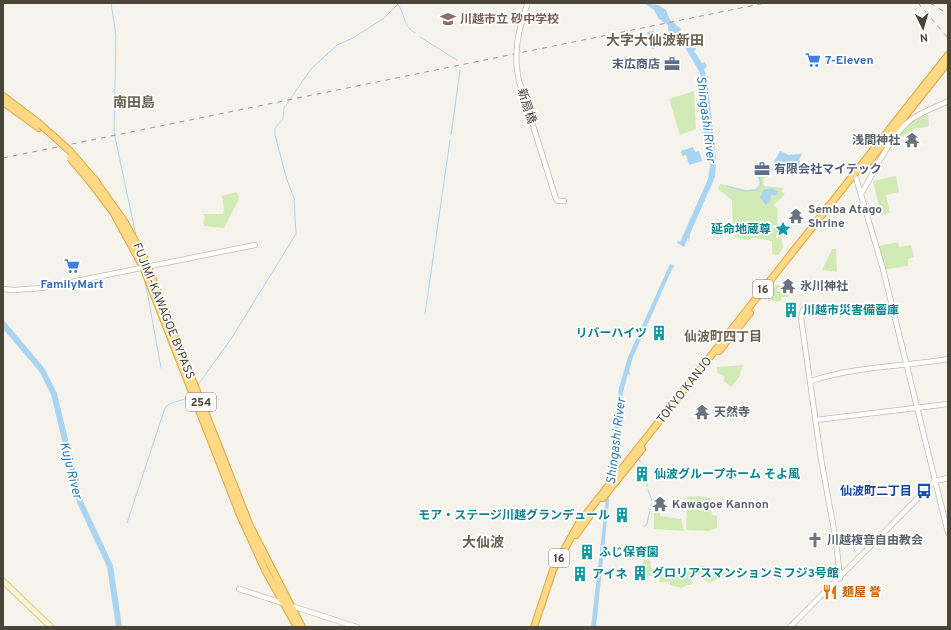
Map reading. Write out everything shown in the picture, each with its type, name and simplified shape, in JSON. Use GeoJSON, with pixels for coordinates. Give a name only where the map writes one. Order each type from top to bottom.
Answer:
{"type":"FeatureCollection","features":[{"type":"Feature","properties":{"kind":"highway","name":"TOKYO KANJO"},"geometry":{"type":"LineString","coordinates":[[534,627],[550,578],[579,523],[948,55]]}},
{"type":"Feature","properties":{"kind":"highway","name":"TOKYO KANJO"},"geometry":{"type":"LineString","coordinates":[[537,627],[551,586],[566,551],[598,504],[948,62]]}},
{"type":"Feature","properties":{"kind":"highway","name":"FUJIMI-KAWAGOE BYPASS"},"geometry":{"type":"LineString","coordinates":[[3,96],[40,127],[93,181],[146,266],[244,512],[297,627]]}},
{"type":"Feature","properties":{"kind":"highway","name":"FUJIMI-KAWAGOE BYPASS"},"geometry":{"type":"LineString","coordinates":[[3,102],[40,127]]}},
{"type":"Feature","properties":{"kind":"highway","name":"FUJIMI-KAWAGOE BYPASS"},"geometry":{"type":"LineString","coordinates":[[287,605],[302,627]]}},
{"type":"Feature","properties":{"kind":"main road"},"geometry":{"type":"LineString","coordinates":[[3,581],[51,627]]}},
{"type":"Feature","properties":{"kind":"street","name":"新扇橋"},"geometry":{"type":"LineString","coordinates":[[528,4],[517,39],[516,64],[520,85],[556,198],[558,201],[564,202]]}},
{"type":"Feature","properties":{"kind":"street"},"geometry":{"type":"LineString","coordinates":[[861,194],[906,123],[948,101]]}},
{"type":"Feature","properties":{"kind":"street"},"geometry":{"type":"LineString","coordinates":[[856,178],[884,269],[948,533]]}},
{"type":"Feature","properties":{"kind":"street"},"geometry":{"type":"LineString","coordinates":[[3,289],[14,290],[42,288],[255,245]]}},
{"type":"Feature","properties":{"kind":"street"},"geometry":{"type":"LineString","coordinates":[[803,310],[801,318],[821,459],[834,526],[840,578]]}},
{"type":"Feature","properties":{"kind":"street"},"geometry":{"type":"LineString","coordinates":[[811,382],[826,376],[852,371],[948,360]]}},
{"type":"Feature","properties":{"kind":"street"},"geometry":{"type":"LineString","coordinates":[[816,420],[948,404]]}},
{"type":"Feature","properties":{"kind":"street"},"geometry":{"type":"LineString","coordinates":[[790,627],[935,481],[948,478]]}},
{"type":"Feature","properties":{"kind":"street"},"geometry":{"type":"LineString","coordinates":[[239,589],[357,627]]}},
{"type":"Feature","properties":{"kind":"green space"},"geometry":{"type":"Polygon","coordinates":[[[694,91],[696,129],[680,135],[669,99],[694,91]]]}},
{"type":"Feature","properties":{"kind":"green space"},"geometry":{"type":"Polygon","coordinates":[[[928,114],[929,126],[915,129],[900,138],[897,137],[908,124],[928,114]]]}},
{"type":"Feature","properties":{"kind":"green space"},"geometry":{"type":"Polygon","coordinates":[[[767,171],[770,176],[763,179],[764,186],[783,188],[781,191],[785,194],[774,205],[778,209],[777,223],[779,224],[783,248],[778,255],[772,254],[772,241],[754,238],[746,240],[735,237],[733,232],[732,200],[718,189],[720,184],[747,190],[755,189],[759,184],[758,175],[767,171]]]}},
{"type":"Feature","properties":{"kind":"green space"},"geometry":{"type":"Polygon","coordinates":[[[896,176],[899,192],[886,195],[890,213],[881,215],[873,181],[896,176]]]}},
{"type":"Feature","properties":{"kind":"green space"},"geometry":{"type":"Polygon","coordinates":[[[236,192],[239,196],[238,201],[224,228],[204,226],[203,223],[205,217],[203,214],[223,214],[224,209],[222,196],[236,192]]]}},
{"type":"Feature","properties":{"kind":"green space"},"geometry":{"type":"Polygon","coordinates":[[[898,242],[899,247],[911,245],[914,257],[908,259],[908,266],[887,269],[885,268],[879,246],[898,242]]]}},
{"type":"Feature","properties":{"kind":"green space"},"geometry":{"type":"Polygon","coordinates":[[[832,249],[836,249],[837,272],[822,270],[832,249]]]}},
{"type":"Feature","properties":{"kind":"green space"},"geometry":{"type":"Polygon","coordinates":[[[776,285],[780,285],[781,289],[790,290],[789,297],[781,297],[781,301],[772,301],[766,298],[776,285]]]}},
{"type":"Feature","properties":{"kind":"green space"},"geometry":{"type":"Polygon","coordinates":[[[743,365],[739,377],[732,387],[723,381],[725,376],[717,373],[717,367],[743,365]]]}},
{"type":"Feature","properties":{"kind":"green space"},"geometry":{"type":"Polygon","coordinates":[[[697,496],[710,498],[712,515],[717,516],[717,528],[709,531],[686,530],[687,497],[697,496]]]}},
{"type":"Feature","properties":{"kind":"green space"},"geometry":{"type":"Polygon","coordinates":[[[654,509],[660,509],[660,516],[681,519],[684,531],[654,529],[654,509]]]}},
{"type":"Feature","properties":{"kind":"green space"},"geometry":{"type":"Polygon","coordinates":[[[643,558],[651,561],[650,564],[653,573],[661,575],[678,571],[687,571],[693,567],[700,566],[704,566],[704,571],[709,578],[722,574],[726,571],[730,573],[709,583],[695,573],[691,585],[681,588],[670,585],[670,582],[659,582],[660,578],[649,575],[648,578],[646,577],[643,566],[643,558]]]}},
{"type":"Feature","properties":{"kind":"water","name":"Shingashi River"},"geometry":{"type":"Polygon","coordinates":[[[644,3],[658,5],[666,10],[670,20],[681,29],[680,31],[696,49],[694,51],[702,63],[705,62],[707,67],[704,69],[706,77],[710,77],[707,78],[716,159],[715,177],[690,234],[689,242],[688,237],[684,247],[677,243],[678,241],[680,242],[708,179],[711,160],[708,136],[704,139],[703,128],[706,126],[703,87],[699,71],[683,44],[675,39],[672,34],[670,35],[671,32],[668,31],[668,25],[659,19],[654,10],[644,3]]]}},
{"type":"Feature","properties":{"kind":"water"},"geometry":{"type":"Polygon","coordinates":[[[653,31],[667,43],[652,49],[647,32],[653,31]]]}},
{"type":"Feature","properties":{"kind":"water"},"geometry":{"type":"Polygon","coordinates":[[[693,147],[695,152],[688,154],[699,151],[702,161],[689,165],[686,155],[682,156],[681,151],[693,147]]]}},
{"type":"Feature","properties":{"kind":"water"},"geometry":{"type":"Polygon","coordinates":[[[780,151],[789,155],[802,154],[799,160],[801,166],[793,176],[773,169],[774,162],[780,151]]]}},
{"type":"Feature","properties":{"kind":"water"},"geometry":{"type":"Polygon","coordinates":[[[764,189],[778,191],[776,196],[767,193],[771,195],[770,201],[766,205],[760,197],[764,189]]]}},
{"type":"Feature","properties":{"kind":"water","name":"Shingashi River"},"geometry":{"type":"Polygon","coordinates":[[[670,264],[675,266],[672,269],[633,357],[629,371],[630,375],[628,374],[623,392],[612,472],[596,627],[591,627],[619,388],[628,357],[670,264]]]}},
{"type":"Feature","properties":{"kind":"waterway"},"geometry":{"type":"LineString","coordinates":[[111,3],[116,35],[114,132],[136,236]]}},
{"type":"Feature","properties":{"kind":"waterway"},"geometry":{"type":"LineString","coordinates":[[397,3],[406,24],[415,33]]}},
{"type":"Feature","properties":{"kind":"waterway"},"geometry":{"type":"LineString","coordinates":[[197,386],[231,339],[296,234],[294,198],[287,180],[275,135],[275,128],[283,119],[284,108],[311,69],[337,45],[353,38],[384,18],[398,4]]}},
{"type":"Feature","properties":{"kind":"waterway"},"geometry":{"type":"LineString","coordinates":[[420,37],[457,60]]}},
{"type":"Feature","properties":{"kind":"waterway"},"geometry":{"type":"LineString","coordinates":[[451,135],[460,70]]}},
{"type":"Feature","properties":{"kind":"waterway"},"geometry":{"type":"LineString","coordinates":[[425,314],[450,140]]}},
{"type":"Feature","properties":{"kind":"waterway"},"geometry":{"type":"LineString","coordinates":[[727,186],[745,191],[757,190],[761,185],[759,176],[773,169]]}},
{"type":"Feature","properties":{"kind":"waterway"},"geometry":{"type":"LineString","coordinates":[[145,280],[161,368]]}},
{"type":"Feature","properties":{"kind":"waterway","name":"Kuju River"},"geometry":{"type":"LineString","coordinates":[[3,324],[42,370],[54,394],[80,502],[110,566],[119,627]]}},
{"type":"Feature","properties":{"kind":"waterway"},"geometry":{"type":"LineString","coordinates":[[127,523],[165,408],[167,405],[187,398],[190,395]]}},
{"type":"Feature","properties":{"kind":"waterway"},"geometry":{"type":"LineString","coordinates":[[638,459],[648,468],[647,487]]}},
{"type":"Feature","properties":{"kind":"waterway"},"geometry":{"type":"LineString","coordinates":[[644,527],[647,524],[652,500],[648,490]]}},
{"type":"Feature","properties":{"kind":"railway"},"geometry":{"type":"LineString","coordinates":[[3,158],[765,3]]}},
{"type":"Feature","properties":{"kind":"railway"},"geometry":{"type":"LineString","coordinates":[[918,3],[948,38]]}},
{"type":"Feature","properties":{"kind":"railway"},"geometry":{"type":"LineString","coordinates":[[930,3],[948,14]]}},
{"type":"Feature","properties":{"kind":"place","name":"川越市立 砂中学校"},"geometry":{"type":"Point","coordinates":[448,19]}},
{"type":"Feature","properties":{"kind":"place","name":"7-Eleven"},"geometry":{"type":"Point","coordinates":[813,60]}},
{"type":"Feature","properties":{"kind":"place","name":"末広商店"},"geometry":{"type":"Point","coordinates":[672,64]}},
{"type":"Feature","properties":{"kind":"place","name":"浅間神社"},"geometry":{"type":"Point","coordinates":[912,140]}},
{"type":"Feature","properties":{"kind":"place","name":"有限会社マイテック"},"geometry":{"type":"Point","coordinates":[762,169]}},
{"type":"Feature","properties":{"kind":"place","name":"Semba Atago Shrine"},"geometry":{"type":"Point","coordinates":[796,216]}},
{"type":"Feature","properties":{"kind":"place","name":"延命地蔵尊"},"geometry":{"type":"Point","coordinates":[783,229]}},
{"type":"Feature","properties":{"kind":"place","name":"FamilyMart"},"geometry":{"type":"Point","coordinates":[72,266]}},
{"type":"Feature","properties":{"kind":"place","name":"氷川神社"},"geometry":{"type":"Point","coordinates":[788,286]}},
{"type":"Feature","properties":{"kind":"place","name":"川越市災害備蓄庫"},"geometry":{"type":"Point","coordinates":[791,310]}},
{"type":"Feature","properties":{"kind":"place","name":"リバーハイツ"},"geometry":{"type":"Point","coordinates":[659,333]}},
{"type":"Feature","properties":{"kind":"place","name":"天然寺"},"geometry":{"type":"Point","coordinates":[702,412]}},
{"type":"Feature","properties":{"kind":"place","name":"仙波グループホーム そよ風"},"geometry":{"type":"Point","coordinates":[642,474]}},
{"type":"Feature","properties":{"kind":"place","name":"仙波町二丁目"},"geometry":{"type":"Point","coordinates":[924,491]}},
{"type":"Feature","properties":{"kind":"place","name":"Kawagoe Kannon"},"geometry":{"type":"Point","coordinates":[660,504]}},
{"type":"Feature","properties":{"kind":"place","name":"モア・ステージ川越グランデュール"},"geometry":{"type":"Point","coordinates":[622,515]}},
{"type":"Feature","properties":{"kind":"place","name":"川越複音自由教会"},"geometry":{"type":"Point","coordinates":[815,540]}},
{"type":"Feature","properties":{"kind":"place","name":"ふじ保育園"},"geometry":{"type":"Point","coordinates":[587,552]}},
{"type":"Feature","properties":{"kind":"place","name":"グロリアスマンションミフジ3号館"},"geometry":{"type":"Point","coordinates":[640,573]}},
{"type":"Feature","properties":{"kind":"place","name":"アイネ"},"geometry":{"type":"Point","coordinates":[580,574]}},
{"type":"Feature","properties":{"kind":"place","name":"麺屋 誉"},"geometry":{"type":"Point","coordinates":[830,592]}},
{"type":"Feature","properties":{"kind":"district","name":"大字大仙波新田"},"geometry":{"type":"Point","coordinates":[655,40]}},
{"type":"Feature","properties":{"kind":"district","name":"南田島"},"geometry":{"type":"Point","coordinates":[134,102]}},
{"type":"Feature","properties":{"kind":"district","name":"仙波町四丁目"},"geometry":{"type":"Point","coordinates":[723,336]}},
{"type":"Feature","properties":{"kind":"district","name":"大仙波"},"geometry":{"type":"Point","coordinates":[483,542]}}]}
